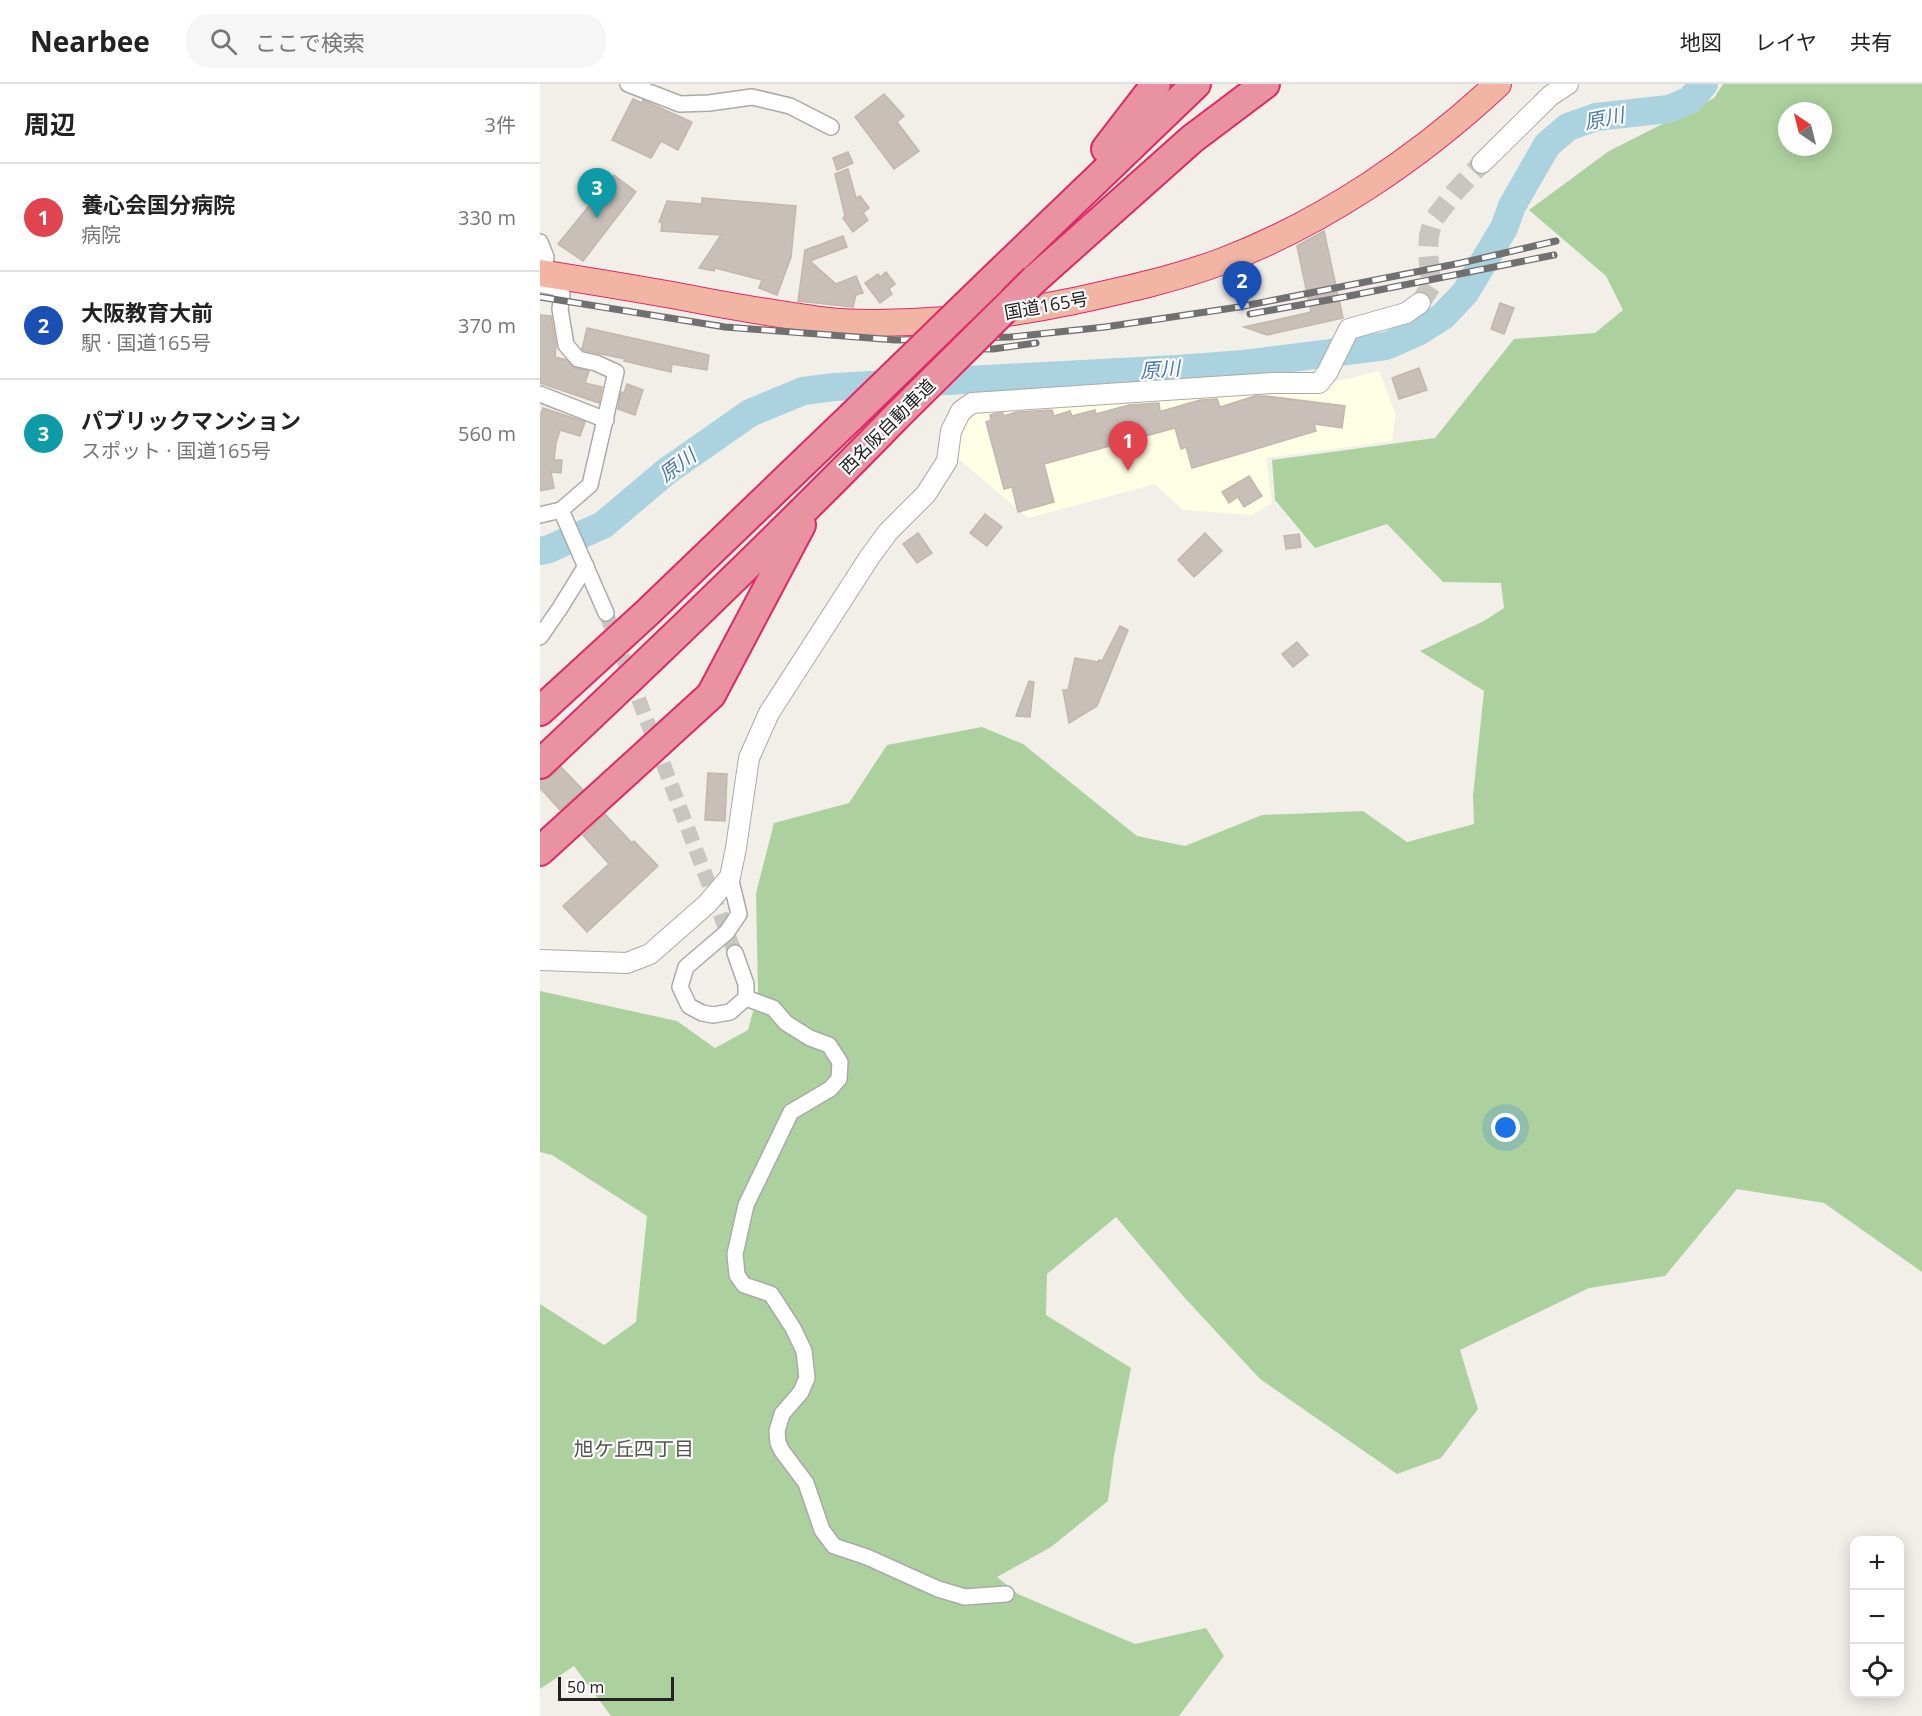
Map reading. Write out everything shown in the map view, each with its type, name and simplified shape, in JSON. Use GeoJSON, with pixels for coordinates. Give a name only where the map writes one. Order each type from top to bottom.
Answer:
{"type":"FeatureCollection","features":[{"type":"Feature","properties":{"kind":"highway"},"geometry":{"type":"LineString","coordinates":[[990,282],[1124,128],[1156,84]]}},
{"type":"Feature","properties":{"kind":"highway","name":"西名阪自動車道"},"geometry":{"type":"LineString","coordinates":[[540,711],[648,612],[1196,84]]}},
{"type":"Feature","properties":{"kind":"highway","name":"西名阪自動車道"},"geometry":{"type":"LineString","coordinates":[[540,764],[813,502],[894,418],[1230,84]]}},
{"type":"Feature","properties":{"kind":"highway"},"geometry":{"type":"LineString","coordinates":[[1035,279],[1192,139],[1265,84]]}},
{"type":"Feature","properties":{"kind":"highway","name":"国道165号"},"geometry":{"type":"LineString","coordinates":[[542,273],[746,309],[838,322],[920,322],[1041,308],[1180,275],[1224,261],[1269,241],[1310,220],[1368,185],[1450,125],[1498,84]]}},
{"type":"Feature","properties":{"kind":"highway"},"geometry":{"type":"LineString","coordinates":[[540,850],[711,695],[813,502]]}},
{"type":"Feature","properties":{"kind":"street"},"geometry":{"type":"LineString","coordinates":[[628,84],[680,104],[753,97],[790,106],[831,127]]}},
{"type":"Feature","properties":{"kind":"street"},"geometry":{"type":"LineString","coordinates":[[1482,163],[1551,96],[1568,84]]}},
{"type":"Feature","properties":{"kind":"street"},"geometry":{"type":"LineString","coordinates":[[540,242],[546,257],[542,285],[558,288],[562,294],[560,309],[566,345],[578,359],[596,363],[616,372],[590,485],[563,515],[540,515]]}},
{"type":"Feature","properties":{"kind":"street"},"geometry":{"type":"LineString","coordinates":[[746,998],[729,1012],[713,1015],[702,1013],[689,1006],[680,987],[686,967],[727,932],[739,914],[730,877],[749,758],[769,713],[869,558],[888,532],[926,494],[947,461],[951,431],[961,411],[972,403],[1273,383],[1319,383],[1327,373],[1349,329],[1406,313],[1420,303]]}},
{"type":"Feature","properties":{"kind":"street"},"geometry":{"type":"LineString","coordinates":[[540,394],[606,420]]}},
{"type":"Feature","properties":{"kind":"street"},"geometry":{"type":"LineString","coordinates":[[563,515],[606,613]]}},
{"type":"Feature","properties":{"kind":"street"},"geometry":{"type":"LineString","coordinates":[[540,637],[586,566]]}},
{"type":"Feature","properties":{"kind":"street"},"geometry":{"type":"LineString","coordinates":[[540,960],[627,963],[650,954],[707,904],[730,877]]}},
{"type":"Feature","properties":{"kind":"street"},"geometry":{"type":"LineString","coordinates":[[735,953],[746,984],[746,998]]}},
{"type":"Feature","properties":{"kind":"street"},"geometry":{"type":"LineString","coordinates":[[746,998],[773,1008],[786,1023],[810,1038],[829,1045],[840,1062],[839,1079],[830,1089],[791,1112],[746,1205],[735,1254],[737,1275],[744,1285],[771,1294],[793,1328],[804,1351],[807,1378],[801,1392],[782,1414],[777,1431],[778,1443],[806,1483],[822,1530],[834,1546],[867,1557],[938,1589],[965,1597],[1006,1594]]}},
{"type":"Feature","properties":{"kind":"shaded area"},"geometry":{"type":"Polygon","coordinates":[[[1379,371],[1396,415],[1392,441],[1266,458],[1272,503],[1252,515],[1183,510],[1155,484],[1028,518],[958,458],[963,424],[974,411],[1311,388],[1379,371]]]}},
{"type":"Feature","properties":{"kind":"green space"},"geometry":{"type":"Polygon","coordinates":[[[1723,84],[1922,84],[1922,1272],[1824,1203],[1737,1189],[1665,1276],[1589,1288],[1460,1350],[1478,1409],[1441,1458],[1397,1474],[1260,1379],[1183,1296],[1116,1217],[1047,1274],[1046,1315],[1131,1368],[1108,1501],[1051,1547],[997,1577],[1018,1594],[1135,1644],[1206,1628],[1224,1656],[1179,1716],[611,1716],[574,1666],[540,1689],[540,1304],[604,1345],[636,1322],[647,1216],[552,1155],[540,1152],[540,991],[677,1021],[715,1048],[748,1030],[758,993],[756,893],[774,823],[849,803],[887,745],[982,727],[1023,744],[1137,836],[1185,846],[1262,815],[1363,811],[1407,842],[1474,824],[1473,796],[1484,691],[1420,651],[1484,621],[1504,608],[1501,583],[1443,582],[1387,524],[1315,548],[1275,500],[1272,460],[1435,438],[1514,339],[1595,333],[1623,310],[1606,276],[1529,210],[1609,151],[1714,98],[1723,84]]]}},
{"type":"Feature","properties":{"kind":"building"},"geometry":{"type":"Polygon","coordinates":[[[884,94],[904,116],[897,122],[919,151],[894,169],[855,117],[884,94]]]}},
{"type":"Feature","properties":{"kind":"building"},"geometry":{"type":"Polygon","coordinates":[[[633,99],[642,103],[643,100],[692,122],[678,150],[661,141],[651,158],[612,140],[633,99]]]}},
{"type":"Feature","properties":{"kind":"building"},"geometry":{"type":"Polygon","coordinates":[[[848,152],[853,163],[837,170],[833,158],[848,152]]]}},
{"type":"Feature","properties":{"kind":"building"},"geometry":{"type":"Polygon","coordinates":[[[848,169],[856,198],[860,196],[869,208],[863,213],[868,220],[853,232],[843,218],[845,216],[835,174],[848,169]]]}},
{"type":"Feature","properties":{"kind":"building"},"geometry":{"type":"Polygon","coordinates":[[[614,175],[636,192],[583,261],[558,244],[614,175]]]}},
{"type":"Feature","properties":{"kind":"building"},"geometry":{"type":"Polygon","coordinates":[[[702,198],[796,206],[791,257],[777,295],[759,288],[762,280],[715,268],[714,271],[699,268],[721,235],[661,231],[662,222],[659,222],[667,201],[702,204],[702,198]]]}},
{"type":"Feature","properties":{"kind":"building"},"geometry":{"type":"Polygon","coordinates":[[[1324,231],[1343,318],[1267,335],[1244,327],[1311,312],[1297,246],[1324,231]]]}},
{"type":"Feature","properties":{"kind":"building"},"geometry":{"type":"Polygon","coordinates":[[[843,236],[847,247],[810,261],[836,284],[856,276],[863,293],[856,295],[853,307],[798,301],[805,250],[843,236]]]}},
{"type":"Feature","properties":{"kind":"building"},"geometry":{"type":"Polygon","coordinates":[[[886,272],[895,284],[889,289],[892,294],[880,303],[865,283],[878,274],[880,277],[886,272]]]}},
{"type":"Feature","properties":{"kind":"building"},"geometry":{"type":"Polygon","coordinates":[[[1500,303],[1514,308],[1504,334],[1491,329],[1500,303]]]}},
{"type":"Feature","properties":{"kind":"building"},"geometry":{"type":"Polygon","coordinates":[[[540,315],[551,316],[556,346],[555,357],[566,360],[575,368],[589,371],[585,383],[602,387],[599,403],[540,383],[540,315]]]}},
{"type":"Feature","properties":{"kind":"building"},"geometry":{"type":"Polygon","coordinates":[[[587,328],[709,355],[707,370],[672,364],[671,372],[583,350],[587,328]]]}},
{"type":"Feature","properties":{"kind":"building"},"geometry":{"type":"Polygon","coordinates":[[[1419,368],[1427,390],[1399,399],[1392,378],[1419,368]]]}},
{"type":"Feature","properties":{"kind":"building"},"geometry":{"type":"Polygon","coordinates":[[[627,384],[643,390],[635,415],[618,409],[621,392],[624,393],[627,384]]]}},
{"type":"Feature","properties":{"kind":"building"},"geometry":{"type":"Polygon","coordinates":[[[1255,396],[1345,406],[1342,428],[1314,424],[1316,431],[1192,468],[1186,447],[1181,449],[1175,428],[1044,464],[1054,502],[1018,512],[1012,487],[1004,489],[986,422],[991,420],[990,415],[997,413],[1003,413],[1003,416],[1017,412],[1052,410],[1054,416],[1070,411],[1072,416],[1095,410],[1096,414],[1129,405],[1159,403],[1160,411],[1162,411],[1200,400],[1217,399],[1220,407],[1255,396]]]}},
{"type":"Feature","properties":{"kind":"building"},"geometry":{"type":"Polygon","coordinates":[[[543,408],[585,422],[580,436],[560,430],[554,460],[562,460],[561,473],[551,472],[554,488],[540,491],[540,416],[543,408]]]}},
{"type":"Feature","properties":{"kind":"building"},"geometry":{"type":"Polygon","coordinates":[[[1249,476],[1262,496],[1244,507],[1238,497],[1229,503],[1222,492],[1249,476]]]}},
{"type":"Feature","properties":{"kind":"building"},"geometry":{"type":"Polygon","coordinates":[[[985,514],[1002,527],[987,546],[970,533],[985,514]]]}},
{"type":"Feature","properties":{"kind":"building"},"geometry":{"type":"Polygon","coordinates":[[[918,533],[932,553],[917,563],[903,544],[918,533]]]}},
{"type":"Feature","properties":{"kind":"building"},"geometry":{"type":"Polygon","coordinates":[[[1205,533],[1222,551],[1194,577],[1178,560],[1205,533]]]}},
{"type":"Feature","properties":{"kind":"building"},"geometry":{"type":"Polygon","coordinates":[[[1299,534],[1301,547],[1286,549],[1284,536],[1299,534]]]}},
{"type":"Feature","properties":{"kind":"building"},"geometry":{"type":"Polygon","coordinates":[[[1120,626],[1128,630],[1097,706],[1069,723],[1063,690],[1068,690],[1075,658],[1102,661],[1120,626]]]}},
{"type":"Feature","properties":{"kind":"building"},"geometry":{"type":"Polygon","coordinates":[[[1297,642],[1308,655],[1293,667],[1282,654],[1297,642]]]}},
{"type":"Feature","properties":{"kind":"building"},"geometry":{"type":"Polygon","coordinates":[[[1029,681],[1034,682],[1030,717],[1016,716],[1029,681]]]}},
{"type":"Feature","properties":{"kind":"building"},"geometry":{"type":"Polygon","coordinates":[[[561,767],[583,790],[560,810],[540,788],[540,780],[551,776],[561,767]]]}},
{"type":"Feature","properties":{"kind":"building"},"geometry":{"type":"Polygon","coordinates":[[[708,773],[727,774],[725,821],[705,820],[708,773]]]}},
{"type":"Feature","properties":{"kind":"building"},"geometry":{"type":"Polygon","coordinates":[[[605,814],[658,866],[587,932],[563,906],[609,864],[583,835],[605,814]]]}},
{"type":"Feature","properties":{"kind":"waterway","name":"原川"},"geometry":{"type":"LineString","coordinates":[[540,551],[603,525],[667,471],[750,413],[803,391],[834,387],[1244,364],[1386,346],[1418,332],[1442,317],[1465,293],[1504,228],[1512,206],[1547,145],[1568,127],[1596,117],[1669,109],[1690,100],[1704,84]]}},
{"type":"Feature","properties":{"kind":"tunnel"},"geometry":{"type":"LineString","coordinates":[[1420,303],[1431,286],[1428,251],[1429,235],[1434,219],[1482,163]]}},
{"type":"Feature","properties":{"kind":"tunnel"},"geometry":{"type":"LineString","coordinates":[[606,613],[735,953]]}},
{"type":"Feature","properties":{"kind":"railway"},"geometry":{"type":"LineString","coordinates":[[540,297],[725,327],[896,340],[1011,337],[1105,327],[1239,307],[1461,263],[1556,241]]}},
{"type":"Feature","properties":{"kind":"railway"},"geometry":{"type":"LineString","coordinates":[[1250,314],[1554,255]]}},
{"type":"Feature","properties":{"kind":"railway"},"geometry":{"type":"LineString","coordinates":[[920,348],[993,349],[1036,343]]}},
{"type":"Feature","properties":{"kind":"place","name":"パブリックマンション"},"geometry":{"type":"Point","coordinates":[597,218]}},
{"type":"Feature","properties":{"kind":"place","name":"大阪教育大前"},"geometry":{"type":"Point","coordinates":[1242,311]}},
{"type":"Feature","properties":{"kind":"place","name":"養心会国分病院"},"geometry":{"type":"Point","coordinates":[1128,471]}},
{"type":"Feature","properties":{"kind":"district","name":"旭ケ丘四丁目"},"geometry":{"type":"Point","coordinates":[634,1448]}}]}
